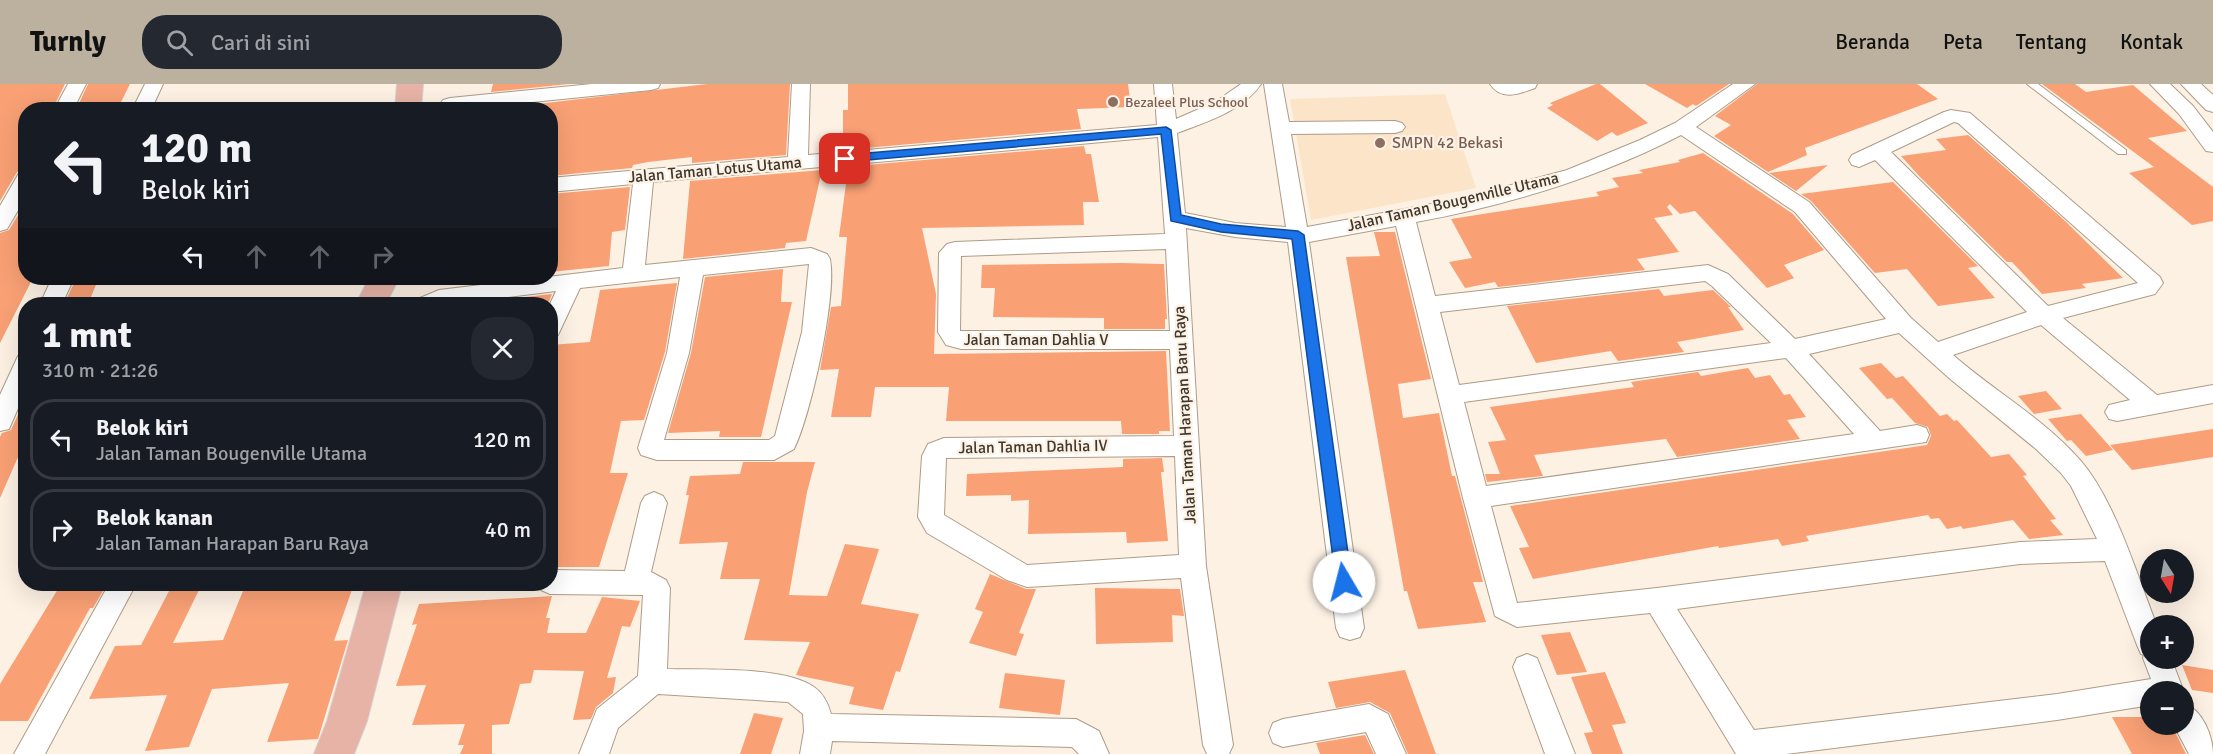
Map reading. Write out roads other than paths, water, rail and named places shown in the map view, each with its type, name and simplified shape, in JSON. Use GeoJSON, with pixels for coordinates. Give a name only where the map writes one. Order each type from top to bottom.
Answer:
{"type":"FeatureCollection","features":[{"type":"Feature","properties":{"kind":"main road"},"geometry":{"type":"LineString","coordinates":[[407,102],[410,84]]}},
{"type":"Feature","properties":{"kind":"main road"},"geometry":{"type":"LineString","coordinates":[[334,754],[347,721],[382,591]]}},
{"type":"Feature","properties":{"kind":"street"},"geometry":{"type":"LineString","coordinates":[[67,102],[77,84]]}},
{"type":"Feature","properties":{"kind":"street"},"geometry":{"type":"LineString","coordinates":[[145,102],[154,84]]}},
{"type":"Feature","properties":{"kind":"street"},"geometry":{"type":"LineString","coordinates":[[470,102],[651,84]]}},
{"type":"Feature","properties":{"kind":"street"},"geometry":{"type":"LineString","coordinates":[[798,163],[801,84]]}},
{"type":"Feature","properties":{"kind":"street","name":"Jalan Taman Harapan Baru Raya"},"geometry":{"type":"LineString","coordinates":[[1163,84],[1182,340],[1193,567],[1218,745]]}},
{"type":"Feature","properties":{"kind":"street","name":"Jalan Taman Lotus Utama"},"geometry":{"type":"LineString","coordinates":[[558,183],[1166,130],[1214,112],[1234,101],[1252,84]]}},
{"type":"Feature","properties":{"kind":"street"},"geometry":{"type":"LineString","coordinates":[[1273,84],[1298,235],[1350,628]]}},
{"type":"Feature","properties":{"kind":"street"},"geometry":{"type":"LineString","coordinates":[[1499,84],[1504,89],[1510,90],[1528,84]]}},
{"type":"Feature","properties":{"kind":"street","name":"Jalan Taman Bougenville Utama"},"geometry":{"type":"LineString","coordinates":[[1175,230],[1221,228],[1298,235],[1404,217],[1556,181],[1616,159],[1682,127],[1746,84]]}},
{"type":"Feature","properties":{"kind":"street"},"geometry":{"type":"LineString","coordinates":[[2159,84],[2186,110],[2213,146]]}},
{"type":"Feature","properties":{"kind":"street"},"geometry":{"type":"LineString","coordinates":[[2190,84],[2213,107]]}},
{"type":"Feature","properties":{"kind":"street"},"geometry":{"type":"LineString","coordinates":[[2186,110],[2213,107]]}},
{"type":"Feature","properties":{"kind":"street"},"geometry":{"type":"LineString","coordinates":[[1859,160],[1951,116],[1963,117],[2152,283],[2147,288],[2044,315],[1934,352]]}},
{"type":"Feature","properties":{"kind":"street"},"geometry":{"type":"LineString","coordinates":[[1280,128],[1395,127]]}},
{"type":"Feature","properties":{"kind":"street"},"geometry":{"type":"LineString","coordinates":[[1682,127],[1811,215],[1903,324],[2045,442],[2070,466],[2080,479],[2102,520],[2140,618]]}},
{"type":"Feature","properties":{"kind":"street"},"geometry":{"type":"LineString","coordinates":[[1878,151],[2044,315],[2152,405]]}},
{"type":"Feature","properties":{"kind":"street"},"geometry":{"type":"LineString","coordinates":[[633,273],[644,176]]}},
{"type":"Feature","properties":{"kind":"street"},"geometry":{"type":"LineString","coordinates":[[0,186],[18,182]]}},
{"type":"Feature","properties":{"kind":"street"},"geometry":{"type":"LineString","coordinates":[[0,224],[18,192]]}},
{"type":"Feature","properties":{"kind":"street"},"geometry":{"type":"LineString","coordinates":[[1404,217],[1476,498],[1511,612],[1657,600],[2020,553],[2112,550]]}},
{"type":"Feature","properties":{"kind":"street","name":"Jalan Taman Dahlia V"},"geometry":{"type":"LineString","coordinates":[[1175,230],[955,249],[950,253],[949,332],[954,339],[961,340],[1182,340]]}},
{"type":"Feature","properties":{"kind":"street"},"geometry":{"type":"LineString","coordinates":[[558,284],[693,267],[811,256],[819,259],[820,297],[808,368],[785,442],[774,450],[657,450],[650,448],[678,352],[693,267]]}},
{"type":"Feature","properties":{"kind":"street"},"geometry":{"type":"LineString","coordinates":[[1427,305],[1708,273],[1720,280],[1791,349],[1874,440]]}},
{"type":"Feature","properties":{"kind":"street"},"geometry":{"type":"LineString","coordinates":[[558,311],[571,282]]}},
{"type":"Feature","properties":{"kind":"street"},"geometry":{"type":"LineString","coordinates":[[447,297],[546,285]]}},
{"type":"Feature","properties":{"kind":"street"},"geometry":{"type":"LineString","coordinates":[[1451,395],[1791,349],[1903,324]]}},
{"type":"Feature","properties":{"kind":"street"},"geometry":{"type":"LineString","coordinates":[[0,422],[18,380]]}},
{"type":"Feature","properties":{"kind":"street"},"geometry":{"type":"LineString","coordinates":[[2117,412],[2213,394]]}},
{"type":"Feature","properties":{"kind":"street"},"geometry":{"type":"LineString","coordinates":[[1476,498],[1917,435]]}},
{"type":"Feature","properties":{"kind":"street","name":"Jalan Taman Dahlia IV"},"geometry":{"type":"LineString","coordinates":[[1188,446],[944,448],[937,451],[934,456],[931,517],[936,525],[1021,575],[1193,567]]}},
{"type":"Feature","properties":{"kind":"street"},"geometry":{"type":"LineString","coordinates":[[635,584],[654,503]]}},
{"type":"Feature","properties":{"kind":"street"},"geometry":{"type":"LineString","coordinates":[[558,582],[649,583],[657,588],[652,681],[635,698],[607,719],[594,754]]}},
{"type":"Feature","properties":{"kind":"street"},"geometry":{"type":"LineString","coordinates":[[29,754],[119,591]]}},
{"type":"Feature","properties":{"kind":"street"},"geometry":{"type":"LineString","coordinates":[[1657,600],[1750,750],[2140,694]]}},
{"type":"Feature","properties":{"kind":"street"},"geometry":{"type":"LineString","coordinates":[[1527,667],[1560,754]]}},
{"type":"Feature","properties":{"kind":"street"},"geometry":{"type":"LineString","coordinates":[[652,681],[783,687],[798,691],[814,705],[818,741],[1076,733],[1089,741],[1094,754]]}},
{"type":"Feature","properties":{"kind":"street"},"geometry":{"type":"LineString","coordinates":[[1283,733],[1369,718],[1376,720],[1391,754]]}},
{"type":"Feature","properties":{"kind":"street"},"geometry":{"type":"LineString","coordinates":[[2194,734],[2205,754]]}},
{"type":"Feature","properties":{"kind":"lane"},"geometry":{"type":"LineString","coordinates":[[2032,84],[2122,152]]}},
{"type":"Feature","properties":{"kind":"place","name":"Bezaleel Plus School"},"geometry":{"type":"Point","coordinates":[1113,102]}},
{"type":"Feature","properties":{"kind":"place","name":"SMPN 42 Bekasi"},"geometry":{"type":"Point","coordinates":[1380,143]}}]}
